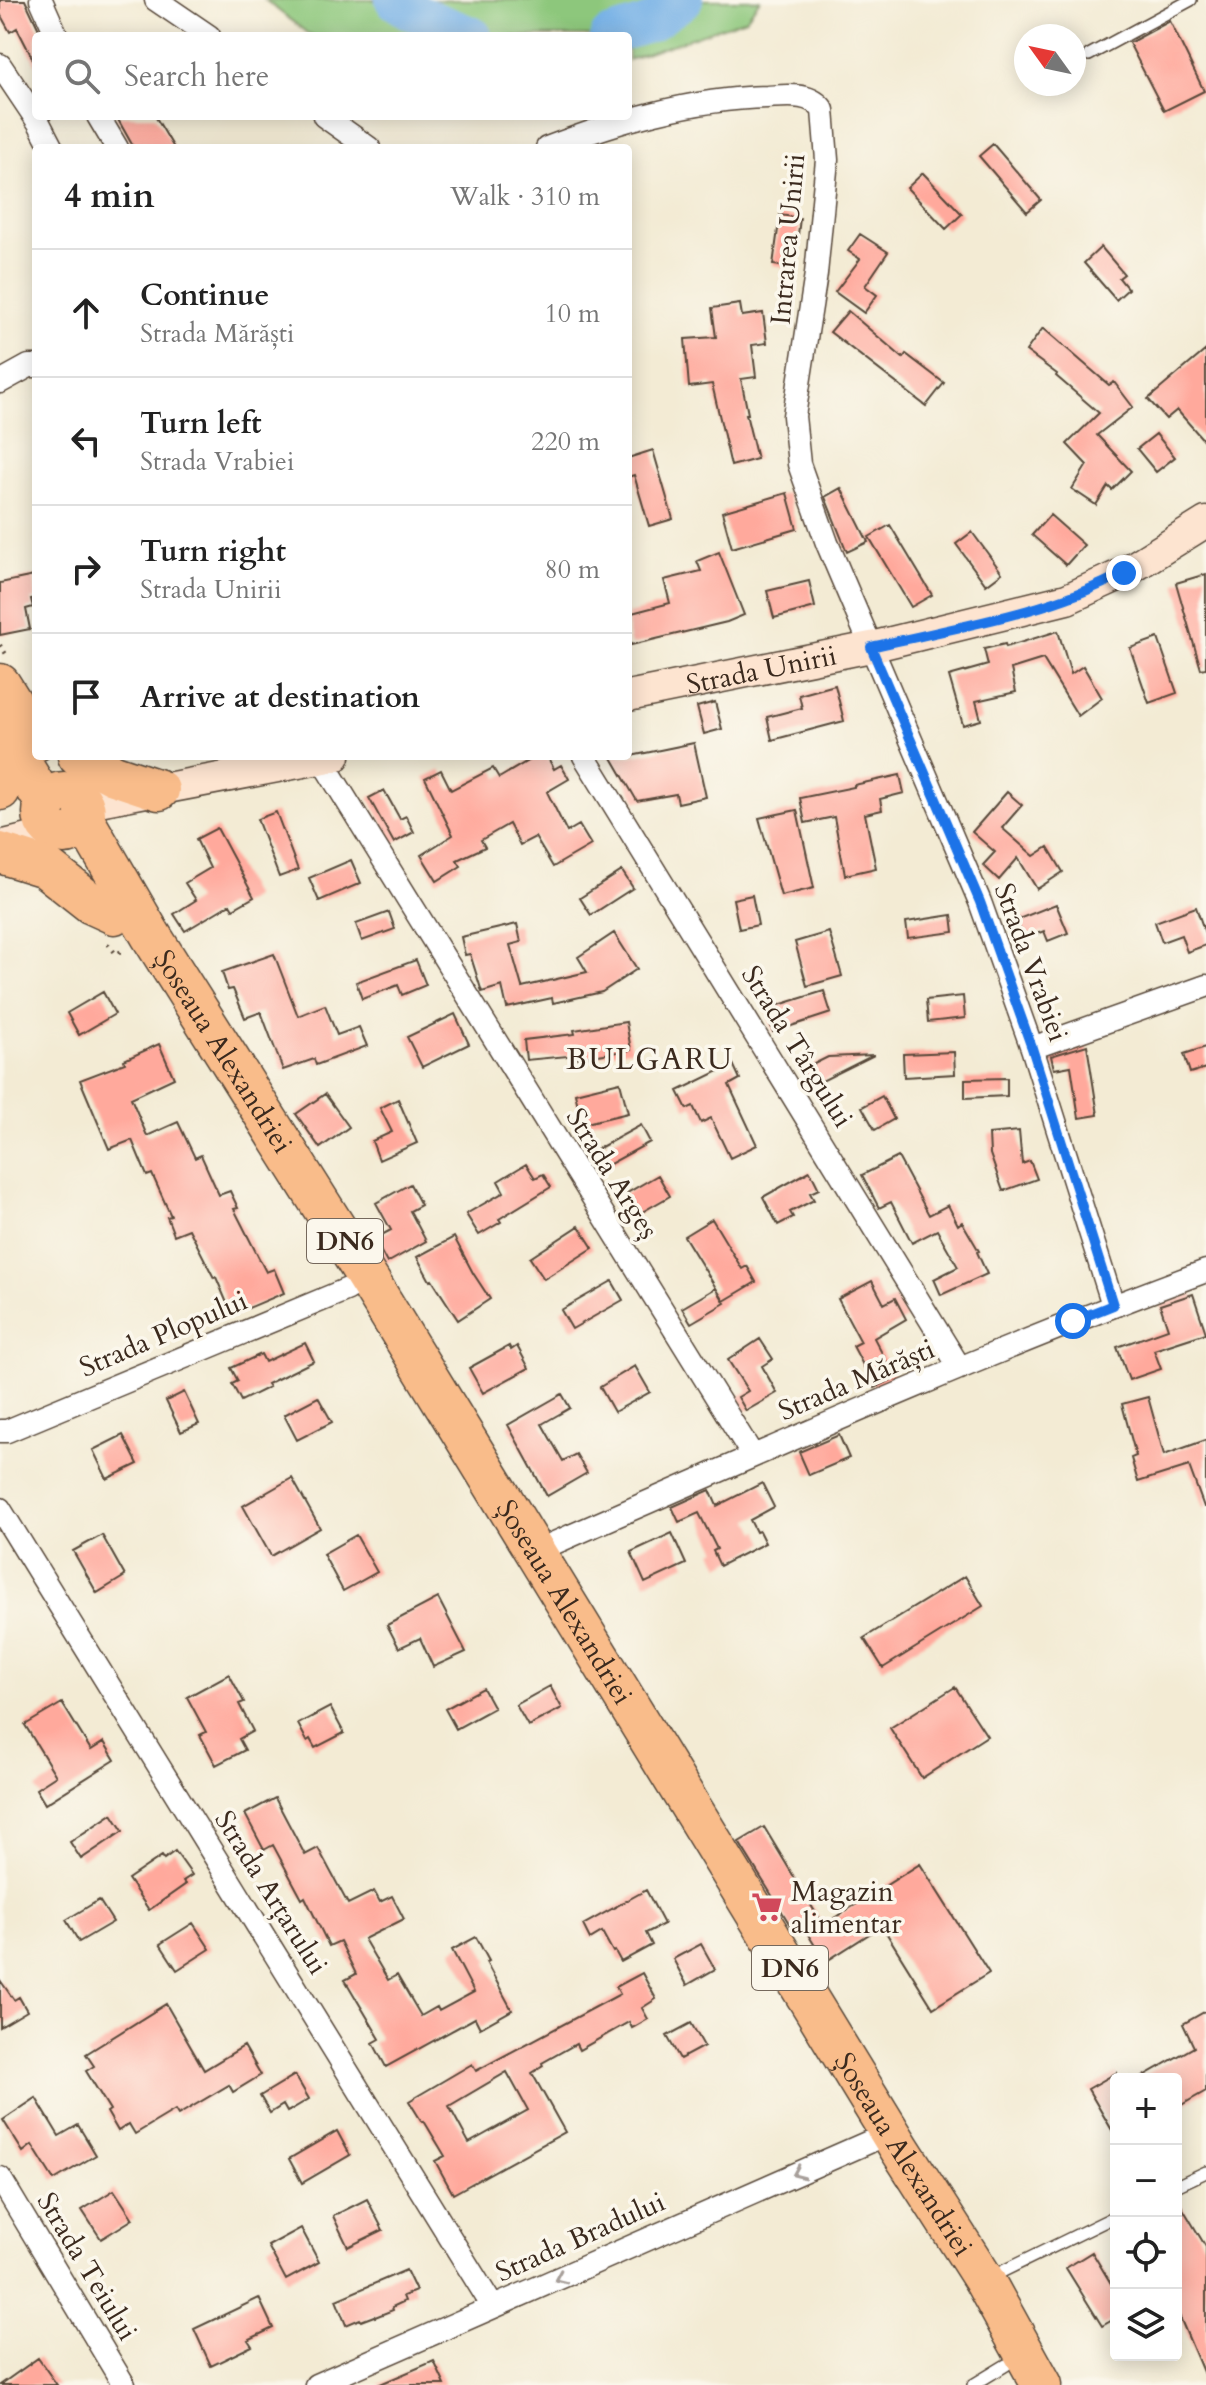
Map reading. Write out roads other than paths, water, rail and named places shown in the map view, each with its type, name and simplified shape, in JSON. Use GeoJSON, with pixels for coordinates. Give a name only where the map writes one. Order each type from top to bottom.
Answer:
{"type":"FeatureCollection","features":[{"type":"Feature","properties":{"kind":"highway"},"geometry":{"type":"LineString","coordinates":[[0,683],[32,716]]}},
{"type":"Feature","properties":{"kind":"highway"},"geometry":{"type":"LineString","coordinates":[[0,683],[32,735]]}},
{"type":"Feature","properties":{"kind":"highway","name":"Șoseaua Alexandriei"},"geometry":{"type":"LineString","coordinates":[[0,729],[65,807],[150,934],[371,1284],[900,2149],[984,2280],[1042,2385]]}},
{"type":"Feature","properties":{"kind":"highway","name":"Șoseaua Alexandriei"},"geometry":{"type":"LineString","coordinates":[[47,760],[114,914],[348,1289],[869,2142],[962,2287],[999,2378]]}},
{"type":"Feature","properties":{"kind":"highway"},"geometry":{"type":"LineString","coordinates":[[0,766],[0,790]]}},
{"type":"Feature","properties":{"kind":"highway"},"geometry":{"type":"LineString","coordinates":[[65,807],[114,775],[159,790]]}},
{"type":"Feature","properties":{"kind":"highway"},"geometry":{"type":"LineString","coordinates":[[0,853],[45,867],[92,904],[114,914]]}},
{"type":"Feature","properties":{"kind":"main road","name":"Strada Unirii"},"geometry":{"type":"LineString","coordinates":[[632,695],[871,647],[1067,599],[1124,573],[1206,522]]}},
{"type":"Feature","properties":{"kind":"main road"},"geometry":{"type":"LineString","coordinates":[[159,790],[313,760]]}},
{"type":"Feature","properties":{"kind":"main road"},"geometry":{"type":"LineString","coordinates":[[0,832],[65,807]]}},
{"type":"Feature","properties":{"kind":"main road"},"geometry":{"type":"LineString","coordinates":[[0,846],[65,807]]}},
{"type":"Feature","properties":{"kind":"street"},"geometry":{"type":"LineString","coordinates":[[41,0],[55,32]]}},
{"type":"Feature","properties":{"kind":"street"},"geometry":{"type":"LineString","coordinates":[[156,0],[203,32]]}},
{"type":"Feature","properties":{"kind":"street"},"geometry":{"type":"LineString","coordinates":[[0,65],[32,113]]}},
{"type":"Feature","properties":{"kind":"street","name":"Intrarea Unirii"},"geometry":{"type":"LineString","coordinates":[[559,144],[649,115],[714,100],[791,96],[812,100],[821,106],[825,116],[827,160],[816,274],[796,400],[794,433],[804,484],[871,647]]}},
{"type":"Feature","properties":{"kind":"street"},"geometry":{"type":"LineString","coordinates":[[37,120],[50,144]]}},
{"type":"Feature","properties":{"kind":"street"},"geometry":{"type":"LineString","coordinates":[[100,120],[115,144]]}},
{"type":"Feature","properties":{"kind":"street"},"geometry":{"type":"LineString","coordinates":[[330,120],[363,144]]}},
{"type":"Feature","properties":{"kind":"street"},"geometry":{"type":"LineString","coordinates":[[0,382],[32,366]]}},
{"type":"Feature","properties":{"kind":"street","name":"Strada Vrabiei"},"geometry":{"type":"LineString","coordinates":[[871,647],[980,902],[1032,1048],[1113,1305]]}},
{"type":"Feature","properties":{"kind":"street","name":"Strada Argeș"},"geometry":{"type":"LineString","coordinates":[[330,760],[753,1456]]}},
{"type":"Feature","properties":{"kind":"street","name":"Strada Târgului"},"geometry":{"type":"LineString","coordinates":[[586,760],[960,1368]]}},
{"type":"Feature","properties":{"kind":"street"},"geometry":{"type":"LineString","coordinates":[[1032,1048],[1206,986]]}},
{"type":"Feature","properties":{"kind":"street","name":"Strada Mărăști"},"geometry":{"type":"LineString","coordinates":[[534,1552],[960,1368],[1113,1305],[1206,1271]]}},
{"type":"Feature","properties":{"kind":"street","name":"Strada Plopului"},"geometry":{"type":"LineString","coordinates":[[0,1431],[348,1289]]}},
{"type":"Feature","properties":{"kind":"street","name":"Strada Arțarului"},"geometry":{"type":"LineString","coordinates":[[0,1509],[493,2307]]}},
{"type":"Feature","properties":{"kind":"street","name":"Strada Bradului"},"geometry":{"type":"LineString","coordinates":[[316,2385],[869,2142]]}},
{"type":"Feature","properties":{"kind":"street","name":"Strada Teiului"},"geometry":{"type":"LineString","coordinates":[[0,2178],[124,2385]]}},
{"type":"Feature","properties":{"kind":"lane"},"geometry":{"type":"LineString","coordinates":[[1089,55],[1191,0]]}},
{"type":"Feature","properties":{"kind":"lane"},"geometry":{"type":"LineString","coordinates":[[1182,2183],[1206,2172]]}},
{"type":"Feature","properties":{"kind":"lane"},"geometry":{"type":"LineString","coordinates":[[984,2280],[1114,2217]]}},
{"type":"Feature","properties":{"kind":"waterway"},"geometry":{"type":"LineString","coordinates":[[394,0],[410,11],[463,32]]}},
{"type":"Feature","properties":{"kind":"waterway"},"geometry":{"type":"LineString","coordinates":[[622,32],[651,23],[684,0]]}},
{"type":"Feature","properties":{"kind":"place","name":"Magazin alimentar"},"geometry":{"type":"Point","coordinates":[767,1907]}},
{"type":"Feature","properties":{"kind":"district","name":"BULGARU"},"geometry":{"type":"Point","coordinates":[650,1059]}}]}
